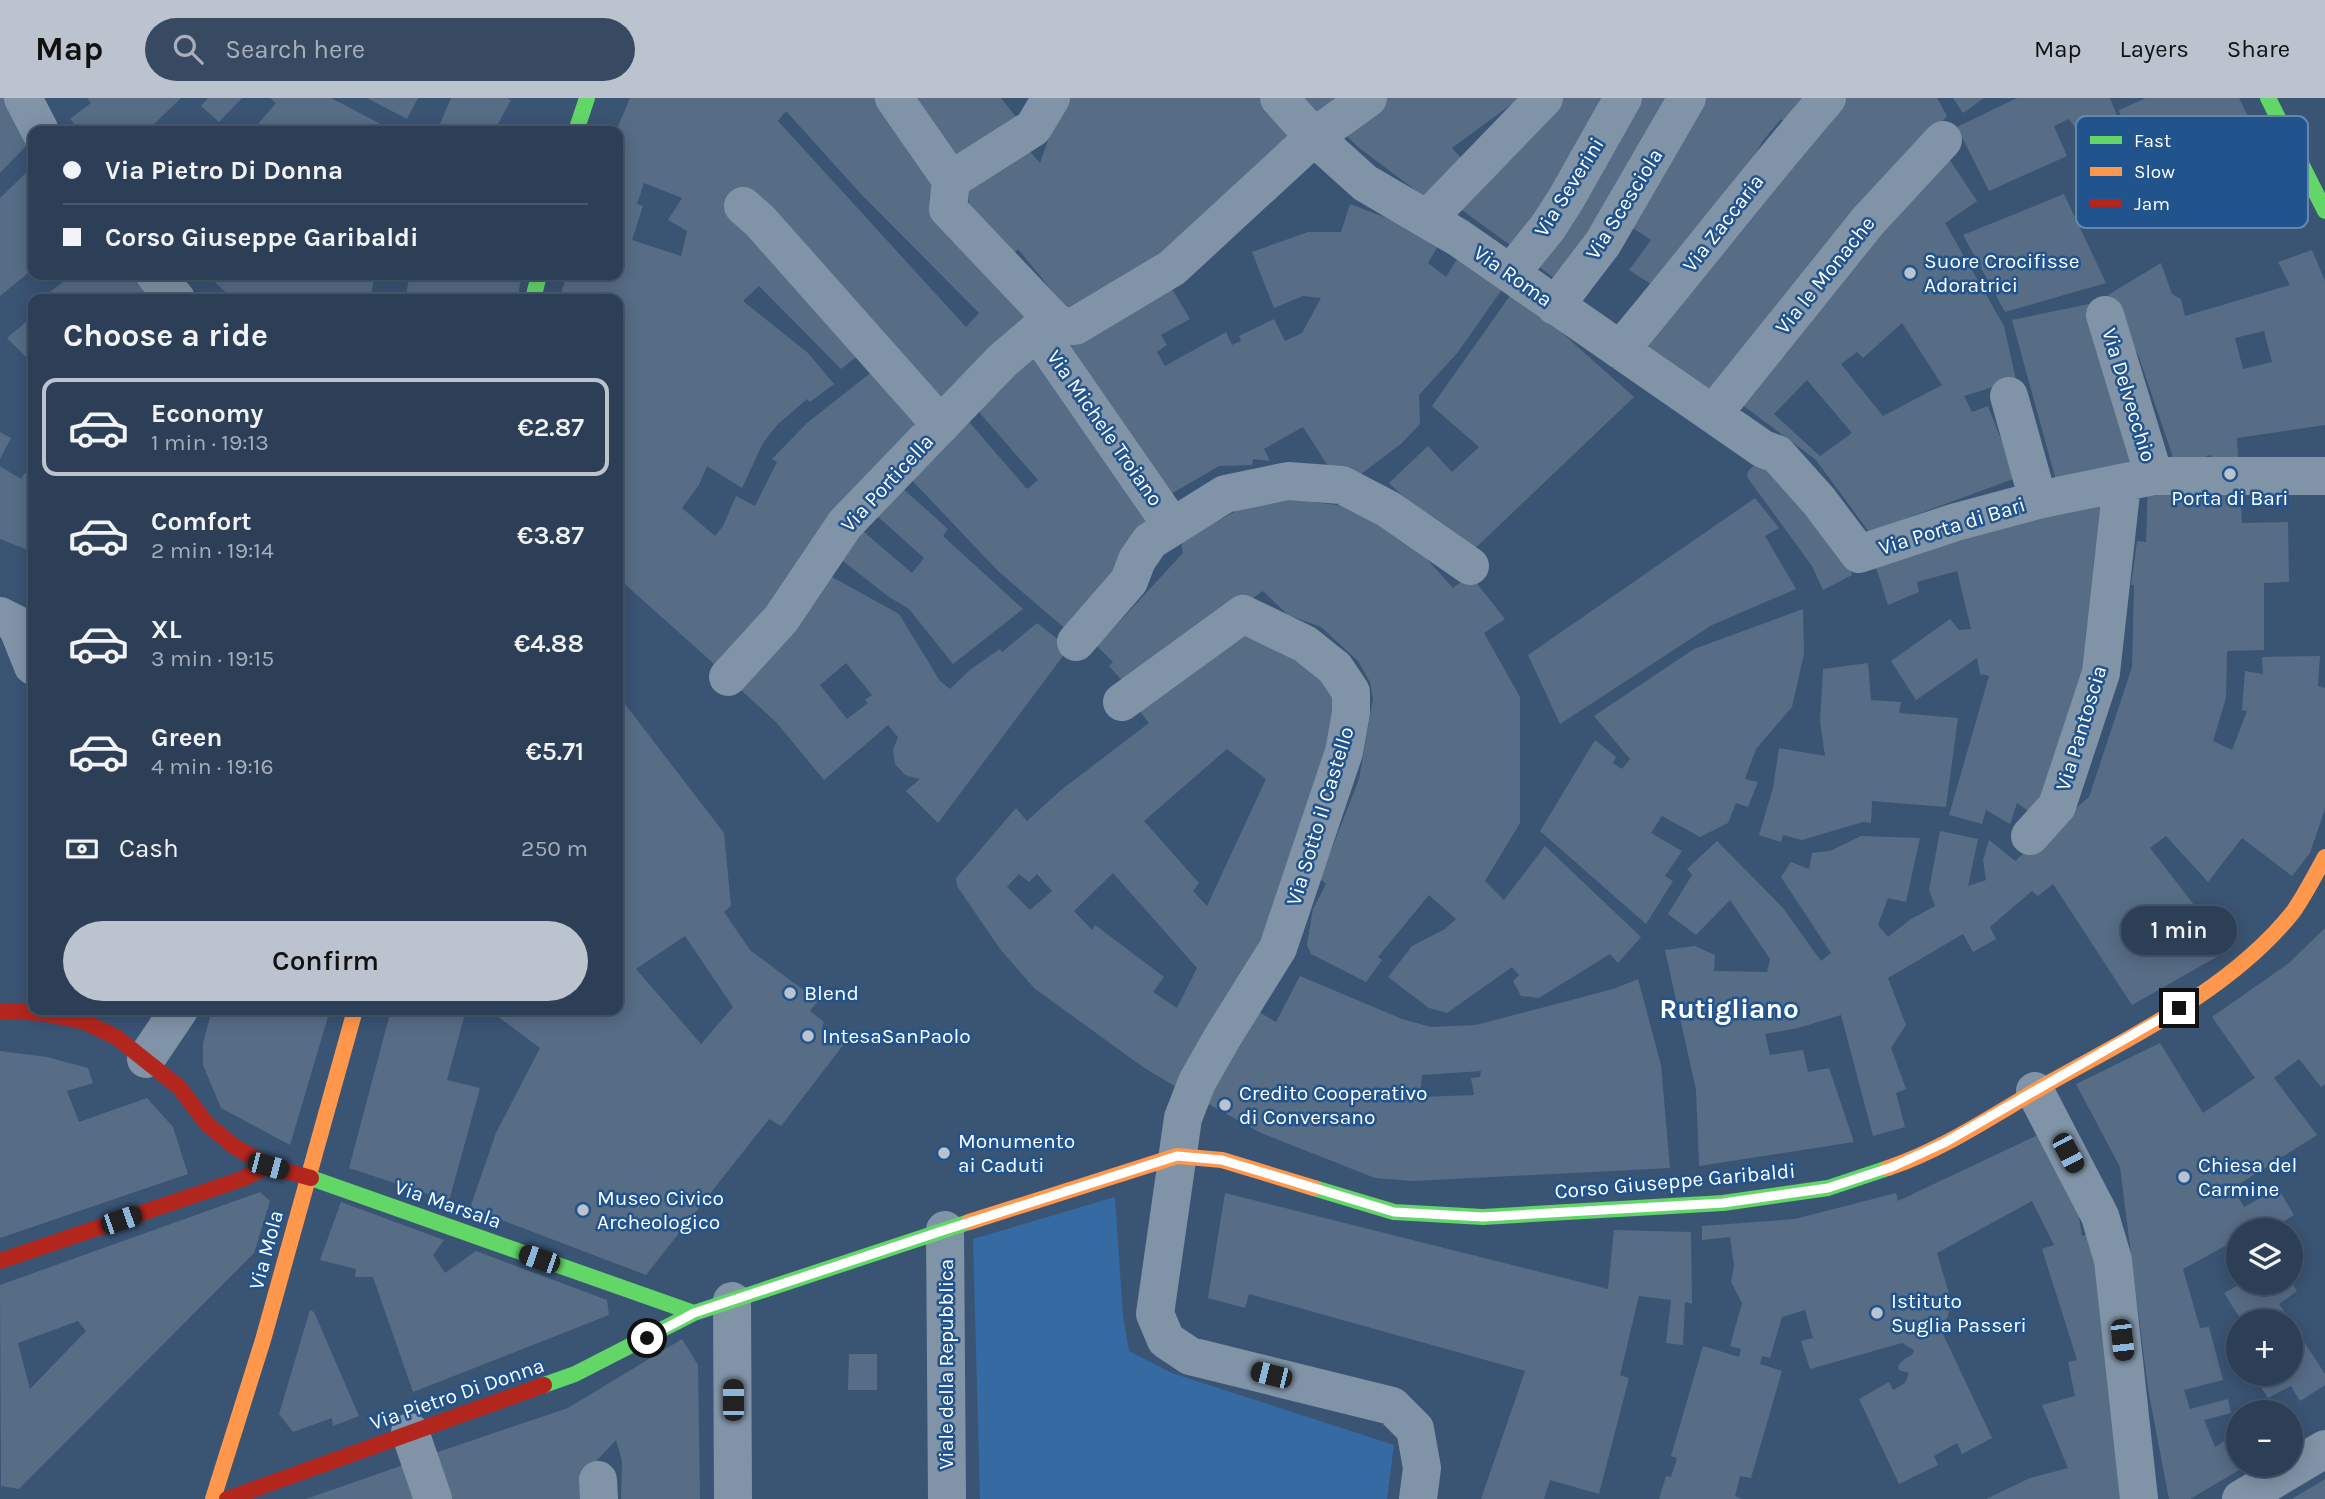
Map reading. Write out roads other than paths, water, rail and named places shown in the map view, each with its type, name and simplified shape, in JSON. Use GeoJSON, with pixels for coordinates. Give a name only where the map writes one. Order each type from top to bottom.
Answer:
{"type":"FeatureCollection","features":[{"type":"Feature","properties":{"kind":"main road"},"geometry":{"type":"LineString","coordinates":[[578,126],[587,98]]}},
{"type":"Feature","properties":{"kind":"main road"},"geometry":{"type":"LineString","coordinates":[[2268,98],[2277,116]]}},
{"type":"Feature","properties":{"kind":"main road"},"geometry":{"type":"LineString","coordinates":[[2308,177],[2325,211]]}},
{"type":"Feature","properties":{"kind":"main road","name":"Corso Giuseppe Garibaldi"},"geometry":{"type":"LineString","coordinates":[[1177,1156],[1222,1160],[1394,1212],[1483,1217],[1723,1203],[1828,1188],[1892,1167],[1944,1143],[2179,1008],[2228,974],[2272,935],[2294,910],[2325,857]]}},
{"type":"Feature","properties":{"kind":"main road","name":"Via Marsala"},"geometry":{"type":"LineString","coordinates":[[0,1011],[28,1012]]}},
{"type":"Feature","properties":{"kind":"main road","name":"Via Marsala"},"geometry":{"type":"LineString","coordinates":[[52,1015],[85,1022],[116,1037],[179,1087],[207,1124],[236,1147],[268,1166],[307,1177],[694,1313]]}},
{"type":"Feature","properties":{"kind":"main road","name":"Via Mola"},"geometry":{"type":"LineString","coordinates":[[213,1499],[263,1340],[354,1015]]}},
{"type":"Feature","properties":{"kind":"main road","name":"Via Pietro Di Donna"},"geometry":{"type":"LineString","coordinates":[[227,1499],[575,1374],[694,1313],[1177,1156]]}},
{"type":"Feature","properties":{"kind":"main road"},"geometry":{"type":"LineString","coordinates":[[0,1261],[242,1179],[268,1166]]}},
{"type":"Feature","properties":{"kind":"street"},"geometry":{"type":"LineString","coordinates":[[23,98],[37,126]]}},
{"type":"Feature","properties":{"kind":"street"},"geometry":{"type":"LineString","coordinates":[[894,98],[950,180],[1033,128],[1051,98]]}},
{"type":"Feature","properties":{"kind":"street","name":"Via Roma"},"geometry":{"type":"LineString","coordinates":[[1279,98],[1314,138],[1365,183],[1511,273],[1713,414]]}},
{"type":"Feature","properties":{"kind":"street","name":"Via Porticella"},"geometry":{"type":"LineString","coordinates":[[728,677],[780,619],[845,524],[1002,361],[1057,328],[1172,268],[1314,138],[1368,98]]}},
{"type":"Feature","properties":{"kind":"street"},"geometry":{"type":"LineString","coordinates":[[1427,219],[1544,98]]}},
{"type":"Feature","properties":{"kind":"street","name":"Via Severini"},"geometry":{"type":"LineString","coordinates":[[1511,273],[1548,227],[1566,199],[1623,98]]}},
{"type":"Feature","properties":{"kind":"street","name":"Via Scesciola"},"geometry":{"type":"LineString","coordinates":[[1555,306],[1604,243],[1687,98]]}},
{"type":"Feature","properties":{"kind":"street","name":"Via Zaccaria"},"geometry":{"type":"LineString","coordinates":[[1620,350],[1690,267],[1765,169],[1827,98]]}},
{"type":"Feature","properties":{"kind":"street","name":"Via le Monache"},"geometry":{"type":"LineString","coordinates":[[1713,414],[1868,221],[1943,140]]}},
{"type":"Feature","properties":{"kind":"street","name":"Via Michele Troiano"},"geometry":{"type":"LineString","coordinates":[[950,180],[948,209],[1057,328],[1172,526]]}},
{"type":"Feature","properties":{"kind":"street"},"geometry":{"type":"LineString","coordinates":[[743,206],[760,221],[942,425]]}},
{"type":"Feature","properties":{"kind":"street"},"geometry":{"type":"LineString","coordinates":[[159,280],[172,294]]}},
{"type":"Feature","properties":{"kind":"street","name":"Via Delvecchio"},"geometry":{"type":"LineString","coordinates":[[2105,315],[2138,480]]}},
{"type":"Feature","properties":{"kind":"street"},"geometry":{"type":"LineString","coordinates":[[2009,396],[2038,500]]}},
{"type":"Feature","properties":{"kind":"street","name":"Via Porta di Bari"},"geometry":{"type":"LineString","coordinates":[[1713,414],[1763,449],[1777,454],[1819,501],[1860,554],[1956,522],[2038,500],[2138,480],[2218,474],[2325,476]]}},
{"type":"Feature","properties":{"kind":"street","name":"Via Pantoscia"},"geometry":{"type":"LineString","coordinates":[[2030,836],[2057,807],[2101,673],[2138,480]]}},
{"type":"Feature","properties":{"kind":"street"},"geometry":{"type":"LineString","coordinates":[[1076,642],[1129,581],[1137,560],[1150,541],[1225,494],[1288,481],[1342,485],[1388,509],[1469,566]]}},
{"type":"Feature","properties":{"kind":"street","name":"Via Sotto il Castello"},"geometry":{"type":"LineString","coordinates":[[1122,702],[1243,614],[1305,644],[1335,668],[1351,692],[1351,713],[1344,752],[1278,948],[1197,1082],[1183,1118],[1177,1156]]}},
{"type":"Feature","properties":{"kind":"street"},"geometry":{"type":"LineString","coordinates":[[0,616],[16,624],[28,654]]}},
{"type":"Feature","properties":{"kind":"street"},"geometry":{"type":"LineString","coordinates":[[146,1059],[176,1015]]}},
{"type":"Feature","properties":{"kind":"street"},"geometry":{"type":"LineString","coordinates":[[2035,1091],[2100,1216],[2113,1260],[2139,1499]]}},
{"type":"Feature","properties":{"kind":"street"},"geometry":{"type":"LineString","coordinates":[[1177,1156],[1155,1314],[1166,1340],[1190,1356],[1392,1406],[1415,1429],[1422,1468],[1418,1499]]}},
{"type":"Feature","properties":{"kind":"street","name":"Viale della Repubblica"},"geometry":{"type":"LineString","coordinates":[[945,1230],[947,1499]]}},
{"type":"Feature","properties":{"kind":"street"},"geometry":{"type":"LineString","coordinates":[[732,1301],[733,1499]]}},
{"type":"Feature","properties":{"kind":"street"},"geometry":{"type":"LineString","coordinates":[[410,1432],[433,1499]]}},
{"type":"Feature","properties":{"kind":"street"},"geometry":{"type":"LineString","coordinates":[[2241,1499],[2325,1449]]}},
{"type":"Feature","properties":{"kind":"place","name":"Suore Crocifisse Adoratrici"},"geometry":{"type":"Point","coordinates":[1910,273]}},
{"type":"Feature","properties":{"kind":"place","name":"Porta di Bari"},"geometry":{"type":"Point","coordinates":[2230,474]}},
{"type":"Feature","properties":{"kind":"place","name":"Blend"},"geometry":{"type":"Point","coordinates":[790,993]}},
{"type":"Feature","properties":{"kind":"place","name":"IntesaSanPaolo"},"geometry":{"type":"Point","coordinates":[808,1036]}},
{"type":"Feature","properties":{"kind":"place","name":"Credito Cooperativo di Conversano"},"geometry":{"type":"Point","coordinates":[1225,1105]}},
{"type":"Feature","properties":{"kind":"place","name":"Monumento ai Caduti"},"geometry":{"type":"Point","coordinates":[944,1153]}},
{"type":"Feature","properties":{"kind":"place","name":"Chiesa del Carmine"},"geometry":{"type":"Point","coordinates":[2184,1177]}},
{"type":"Feature","properties":{"kind":"place","name":"Museo Civico Archeologico"},"geometry":{"type":"Point","coordinates":[583,1210]}},
{"type":"Feature","properties":{"kind":"place","name":"Istituto Suglia Passeri"},"geometry":{"type":"Point","coordinates":[1877,1313]}},
{"type":"Feature","properties":{"kind":"district","name":"Rutigliano"},"geometry":{"type":"Point","coordinates":[1729,1008]}}]}
